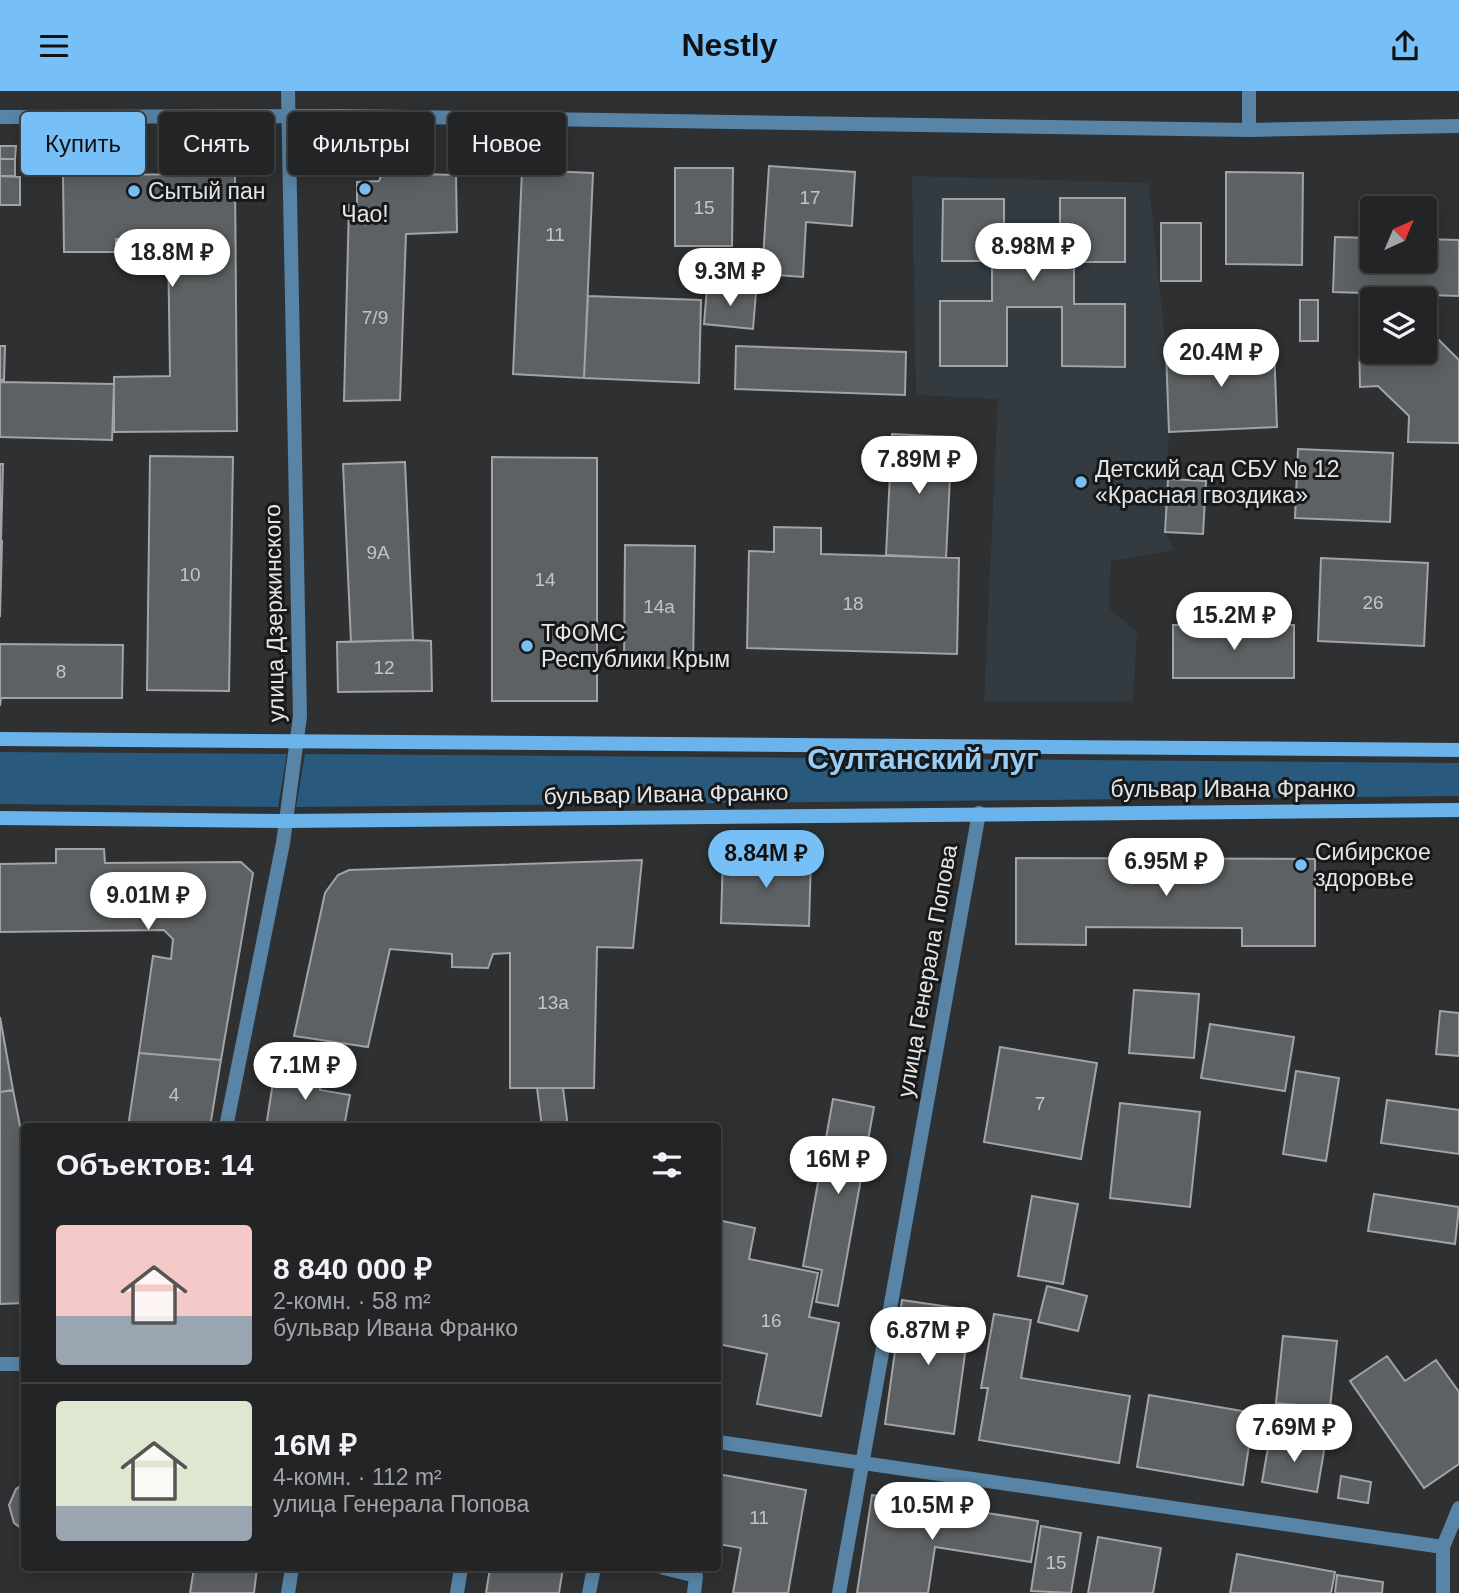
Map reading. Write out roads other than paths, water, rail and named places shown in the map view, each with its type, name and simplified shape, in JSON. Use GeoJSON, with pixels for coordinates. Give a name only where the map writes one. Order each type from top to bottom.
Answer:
{"type":"FeatureCollection","features":[{"type":"Feature","properties":{"kind":"street","name":"улица Дзержинского"},"geometry":{"type":"LineString","coordinates":[[227,1123],[283,843],[300,703],[288,91]]}},
{"type":"Feature","properties":{"kind":"street"},"geometry":{"type":"LineString","coordinates":[[1249,91],[1249,130]]}},
{"type":"Feature","properties":{"kind":"street"},"geometry":{"type":"LineString","coordinates":[[0,117],[287,116],[1249,130],[1459,127]]}},
{"type":"Feature","properties":{"kind":"street","name":"бульвар Ивана Франко"},"geometry":{"type":"LineString","coordinates":[[0,739],[1459,750]]}},
{"type":"Feature","properties":{"kind":"street","name":"бульвар Ивана Франко"},"geometry":{"type":"LineString","coordinates":[[0,818],[284,821],[1459,810]]}},
{"type":"Feature","properties":{"kind":"street","name":"улица Генерала Попова"},"geometry":{"type":"LineString","coordinates":[[839,1593],[979,813]]}},
{"type":"Feature","properties":{"kind":"street"},"geometry":{"type":"LineString","coordinates":[[0,1364],[21,1364]]}},
{"type":"Feature","properties":{"kind":"street"},"geometry":{"type":"LineString","coordinates":[[721,1442],[1443,1547]]}},
{"type":"Feature","properties":{"kind":"street"},"geometry":{"type":"LineString","coordinates":[[1443,1593],[1443,1547],[1459,1508]]}},
{"type":"Feature","properties":{"kind":"street"},"geometry":{"type":"LineString","coordinates":[[288,1593],[292,1571]]}},
{"type":"Feature","properties":{"kind":"street"},"geometry":{"type":"LineString","coordinates":[[457,1593],[461,1571]]}},
{"type":"Feature","properties":{"kind":"street"},"geometry":{"type":"LineString","coordinates":[[589,1593],[593,1571]]}},
{"type":"Feature","properties":{"kind":"street"},"geometry":{"type":"LineString","coordinates":[[676,1571],[696,1576],[694,1593]]}},
{"type":"Feature","properties":{"kind":"place","name":"Чао!"},"geometry":{"type":"Point","coordinates":[365,189]}},
{"type":"Feature","properties":{"kind":"place","name":"Сытый пан"},"geometry":{"type":"Point","coordinates":[134,191]}},
{"type":"Feature","properties":{"kind":"place","name":"Детский сад СБУ № 12 «Красная гвоздика»"},"geometry":{"type":"Point","coordinates":[1081,482]}},
{"type":"Feature","properties":{"kind":"place","name":"ТФОМС Республики Крым"},"geometry":{"type":"Point","coordinates":[527,646]}},
{"type":"Feature","properties":{"kind":"place","name":"Сибирское здоровье"},"geometry":{"type":"Point","coordinates":[1301,865]}},
{"type":"Feature","properties":{"kind":"district","name":"Султанский луг"},"geometry":{"type":"Point","coordinates":[923,759]}}]}
